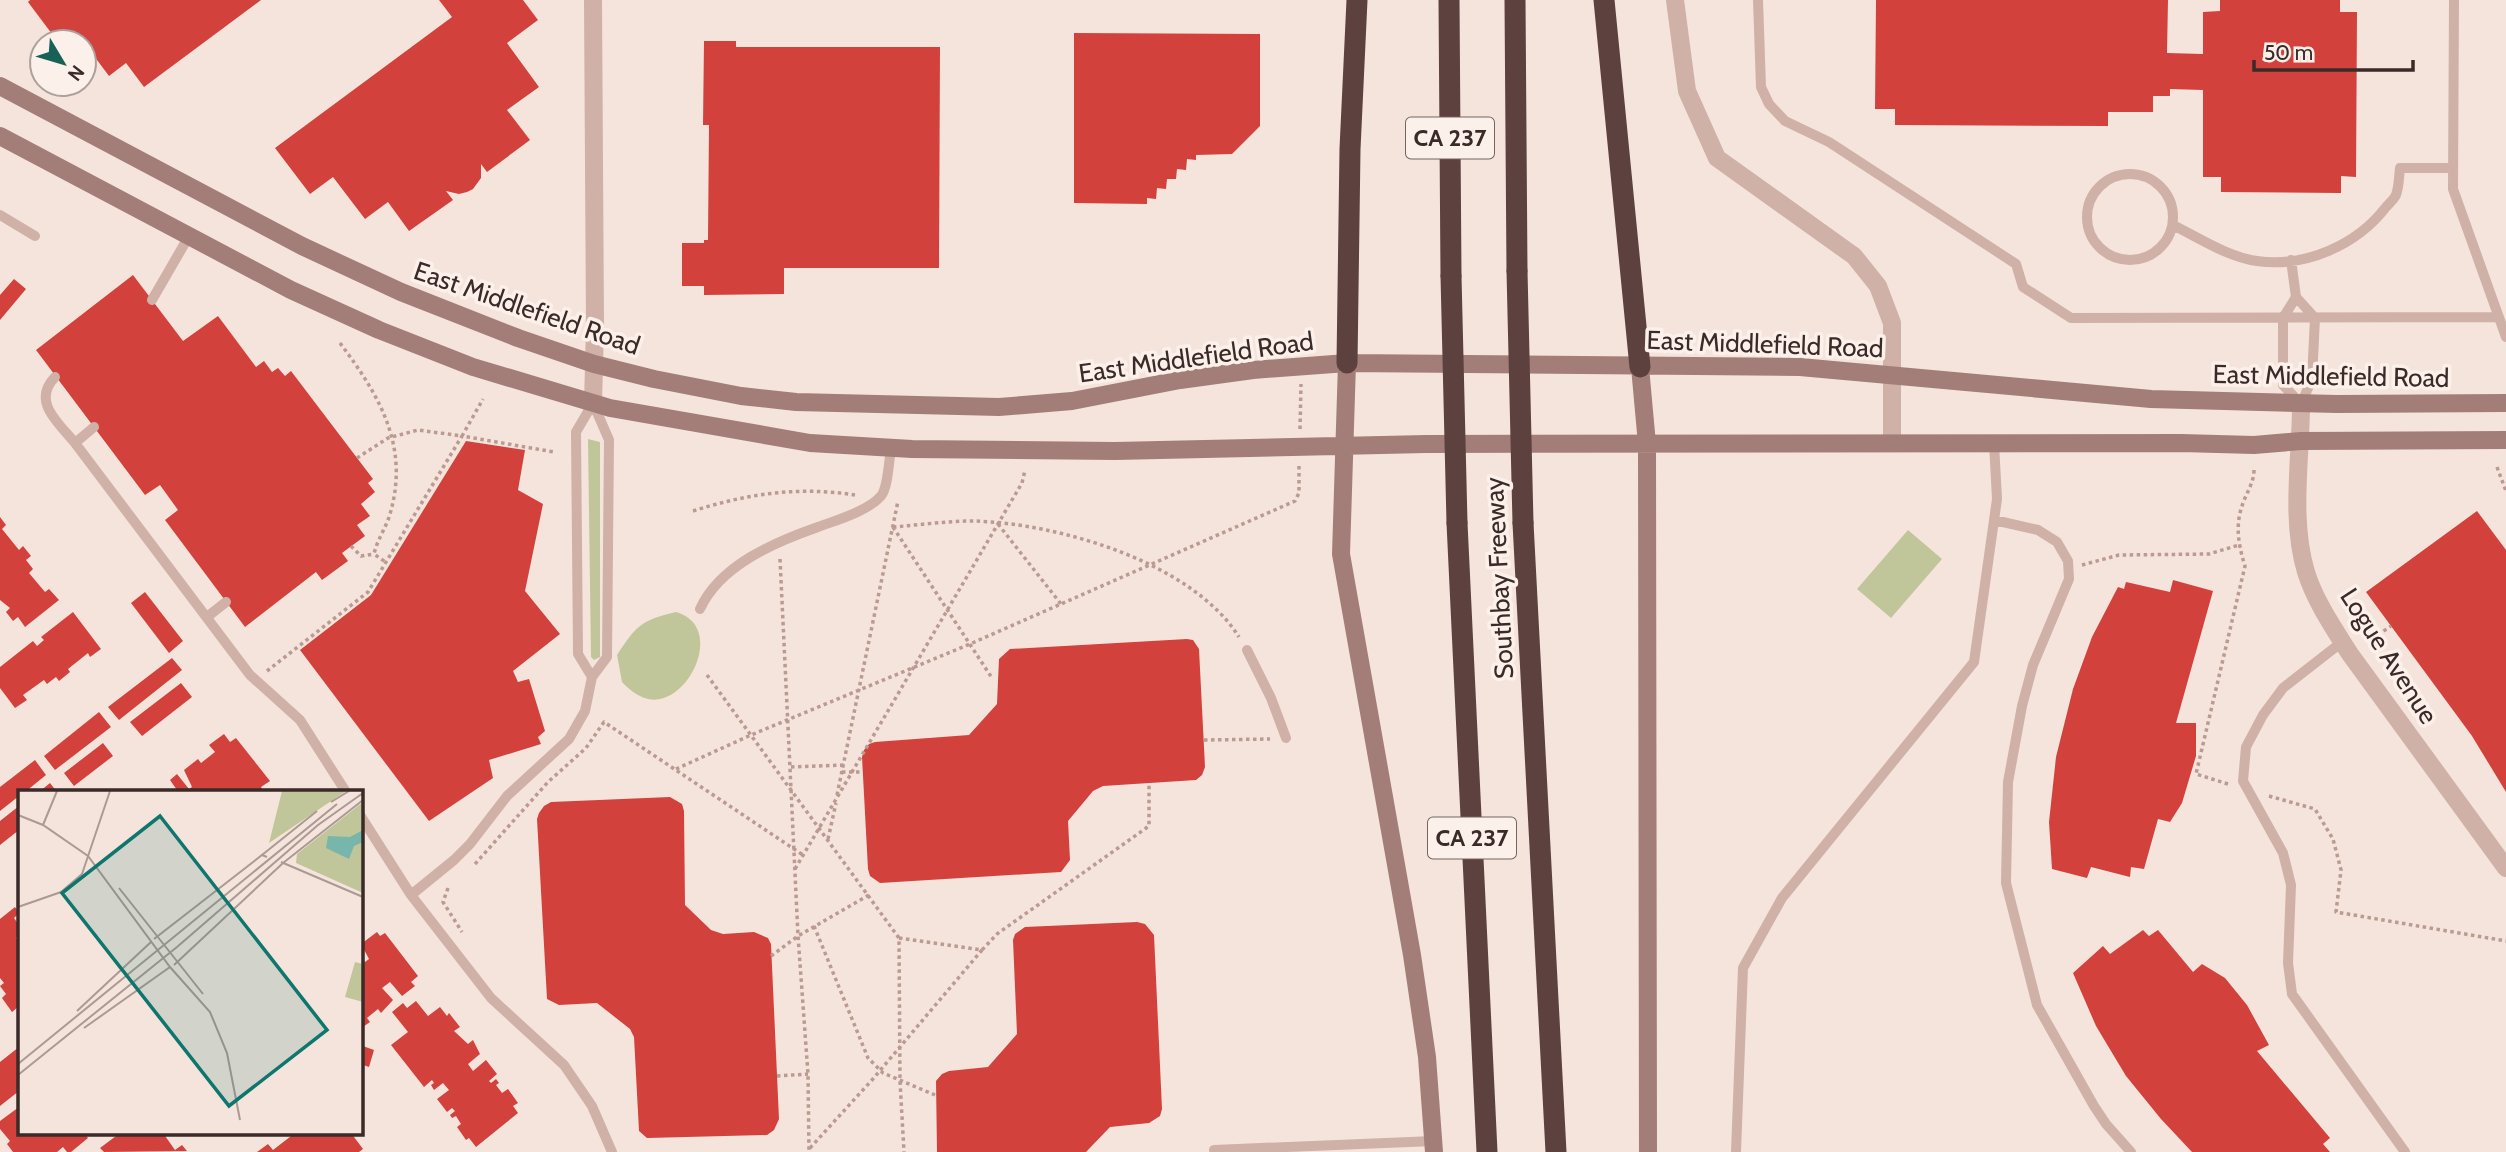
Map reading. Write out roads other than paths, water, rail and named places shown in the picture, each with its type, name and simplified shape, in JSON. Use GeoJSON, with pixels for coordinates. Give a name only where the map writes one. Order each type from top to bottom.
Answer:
{"type":"FeatureCollection","features":[{"type":"Feature","properties":{"kind":"highway"},"geometry":{"type":"LineString","coordinates":[[1347,363],[1350,149],[1357,0]]}},
{"type":"Feature","properties":{"kind":"highway","name":"Southbay Freeway"},"geometry":{"type":"LineString","coordinates":[[1449,0],[1451,276],[1457,523],[1488,1152]]}},
{"type":"Feature","properties":{"kind":"highway","name":"Southbay Freeway"},"geometry":{"type":"LineString","coordinates":[[1515,0],[1517,271],[1523,523],[1556,1152]]}},
{"type":"Feature","properties":{"kind":"highway"},"geometry":{"type":"LineString","coordinates":[[1604,0],[1640,367]]}},
{"type":"Feature","properties":{"kind":"main road","name":"East Middlefield Road"},"geometry":{"type":"LineString","coordinates":[[0,86],[290,240],[401,292],[534,344],[594,363],[741,396],[796,402],[999,407],[1072,401],[1180,380],[1253,370],[1347,363],[1800,367],[2151,398],[2301,404],[2506,403]]}},
{"type":"Feature","properties":{"kind":"main road"},"geometry":{"type":"LineString","coordinates":[[0,136],[291,290],[379,330],[473,367],[593,403],[647,416],[810,443],[891,448],[1028,450],[1343,445],[2255,445],[2301,441],[2506,440]]}},
{"type":"Feature","properties":{"kind":"main road"},"geometry":{"type":"LineString","coordinates":[[1347,363],[1341,554],[1412,955],[1427,1057],[1434,1146]]}},
{"type":"Feature","properties":{"kind":"main road"},"geometry":{"type":"LineString","coordinates":[[1640,367],[1647,444],[1648,1152]]}},
{"type":"Feature","properties":{"kind":"street"},"geometry":{"type":"LineString","coordinates":[[593,0],[593,403]]}},
{"type":"Feature","properties":{"kind":"street"},"geometry":{"type":"LineString","coordinates":[[1675,0],[1687,91],[1717,158],[1854,256],[1878,286],[1892,323],[1892,443]]}},
{"type":"Feature","properties":{"kind":"street","name":"Logue Avenue"},"geometry":{"type":"LineString","coordinates":[[2301,404],[2298,519],[2306,572],[2342,642],[2506,868]]}},
{"type":"Feature","properties":{"kind":"lane"},"geometry":{"type":"LineString","coordinates":[[1758,0],[1761,87],[1769,104],[1784,121],[1829,142],[2016,264],[2023,287],[2071,318],[2499,317]]}},
{"type":"Feature","properties":{"kind":"lane"},"geometry":{"type":"LineString","coordinates":[[2454,0],[2454,189],[2506,337]]}},
{"type":"Feature","properties":{"kind":"lane"},"geometry":{"type":"LineString","coordinates":[[2173,225],[2204,241],[2255,261],[2291,260],[2332,250],[2355,238],[2378,218],[2396,195],[2400,168],[2453,168]]}},
{"type":"Feature","properties":{"kind":"lane"},"geometry":{"type":"LineString","coordinates":[[2124,174],[2143,175],[2158,184],[2169,198],[2174,216],[2173,225],[2166,242],[2153,254],[2135,260],[2118,259],[2095,244],[2088,227],[2087,209],[2094,192],[2108,180],[2124,174]]}},
{"type":"Feature","properties":{"kind":"lane"},"geometry":{"type":"LineString","coordinates":[[0,215],[35,236]]}},
{"type":"Feature","properties":{"kind":"lane"},"geometry":{"type":"LineString","coordinates":[[152,300],[189,236]]}},
{"type":"Feature","properties":{"kind":"lane"},"geometry":{"type":"LineString","coordinates":[[2291,260],[2297,297],[2315,318],[2312,379],[2301,404],[2283,385],[2283,318],[2297,297]]}},
{"type":"Feature","properties":{"kind":"lane"},"geometry":{"type":"LineString","coordinates":[[55,377],[46,390],[47,409],[256,680],[300,720],[345,790]]}},
{"type":"Feature","properties":{"kind":"lane"},"geometry":{"type":"LineString","coordinates":[[592,677],[578,654],[576,432],[593,403]]}},
{"type":"Feature","properties":{"kind":"lane"},"geometry":{"type":"LineString","coordinates":[[411,895],[462,852],[506,796],[569,739],[586,710],[592,677],[607,657],[609,440],[593,403]]}},
{"type":"Feature","properties":{"kind":"lane"},"geometry":{"type":"LineString","coordinates":[[75,443],[94,428]]}},
{"type":"Feature","properties":{"kind":"lane"},"geometry":{"type":"LineString","coordinates":[[1736,1152],[1743,968],[1782,898],[1974,662],[1997,499],[1994,443]]}},
{"type":"Feature","properties":{"kind":"lane"},"geometry":{"type":"LineString","coordinates":[[700,608],[706,596],[723,578],[744,562],[779,543],[855,514],[877,499],[884,489],[891,448]]}},
{"type":"Feature","properties":{"kind":"lane"},"geometry":{"type":"LineString","coordinates":[[1994,520],[2038,530],[2057,542],[2068,562],[2069,579],[2033,665],[2022,706],[2008,782],[2006,883],[2037,1005],[2094,1107],[2131,1152]]}},
{"type":"Feature","properties":{"kind":"lane"},"geometry":{"type":"LineString","coordinates":[[207,617],[226,602]]}},
{"type":"Feature","properties":{"kind":"lane"},"geometry":{"type":"LineString","coordinates":[[2342,642],[2283,688],[2263,715],[2246,747],[2243,781],[2283,853],[2291,885],[2288,963],[2292,994],[2405,1152]]}},
{"type":"Feature","properties":{"kind":"lane"},"geometry":{"type":"LineString","coordinates":[[1247,650],[1271,698],[1286,738]]}},
{"type":"Feature","properties":{"kind":"lane"},"geometry":{"type":"LineString","coordinates":[[362,818],[411,895],[491,998],[564,1065],[592,1106],[612,1152]]}},
{"type":"Feature","properties":{"kind":"lane"},"geometry":{"type":"LineString","coordinates":[[1214,1150],[1434,1146]]}}]}
